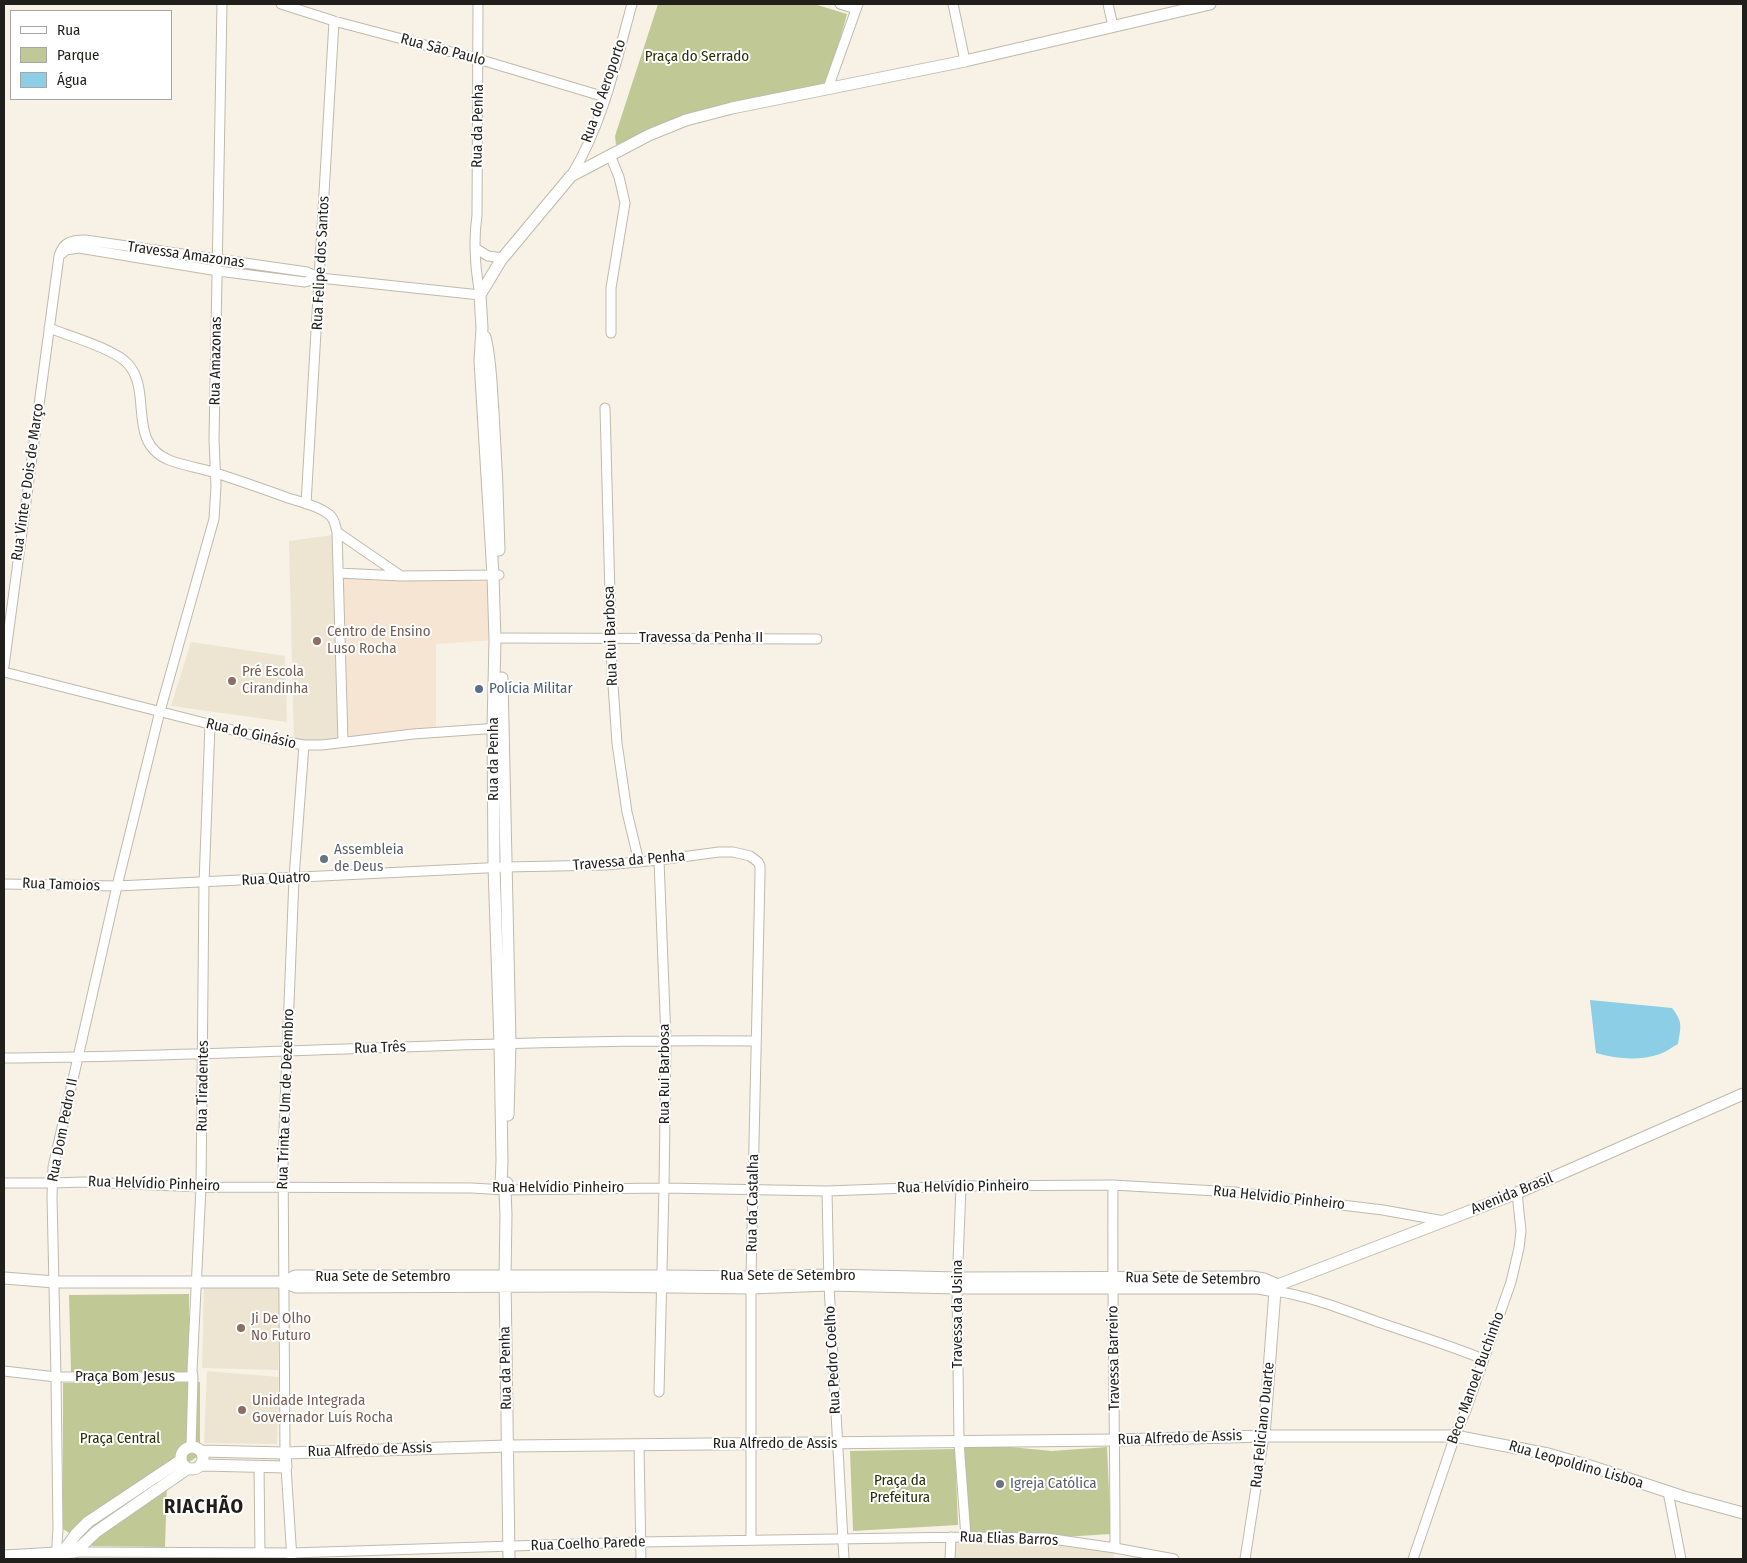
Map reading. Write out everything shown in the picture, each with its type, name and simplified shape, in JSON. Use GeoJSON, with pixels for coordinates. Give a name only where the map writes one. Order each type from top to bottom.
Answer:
{"type":"FeatureCollection","features":[{"type":"Feature","properties":{"kind":"street","name":"Rua Amazonas"},"geometry":{"type":"LineString","coordinates":[[160,712],[214,519],[222,4]]}},
{"type":"Feature","properties":{"kind":"street","name":"Rua São Paulo"},"geometry":{"type":"LineString","coordinates":[[281,4],[334,21],[478,59],[605,97]]}},
{"type":"Feature","properties":{"kind":"street","name":"Rua da Penha"},"geometry":{"type":"LineString","coordinates":[[478,4],[475,266],[480,295],[482,328],[488,348],[497,478],[498,728],[494,867],[505,1043]]}},
{"type":"Feature","properties":{"kind":"street","name":"Rua do Aeroporto"},"geometry":{"type":"LineString","coordinates":[[570,176],[589,140],[605,97],[632,4]]}},
{"type":"Feature","properties":{"kind":"street"},"geometry":{"type":"LineString","coordinates":[[828,88],[857,7],[840,4]]}},
{"type":"Feature","properties":{"kind":"street"},"geometry":{"type":"LineString","coordinates":[[953,4],[965,60]]}},
{"type":"Feature","properties":{"kind":"street"},"geometry":{"type":"LineString","coordinates":[[1108,4],[1113,26]]}},
{"type":"Feature","properties":{"kind":"street"},"geometry":{"type":"LineString","coordinates":[[480,295],[503,258],[570,176],[649,135],[686,120],[732,108],[965,60],[1210,4]]}},
{"type":"Feature","properties":{"kind":"street","name":"Rua Felipe dos Santos"},"geometry":{"type":"LineString","coordinates":[[306,504],[334,21]]}},
{"type":"Feature","properties":{"kind":"street"},"geometry":{"type":"LineString","coordinates":[[610,155],[620,177],[625,203],[611,288],[611,333]]}},
{"type":"Feature","properties":{"kind":"street","name":"Travessa Amazonas"},"geometry":{"type":"LineString","coordinates":[[62,251],[71,241],[85,240],[307,272],[320,278],[480,295]]}},
{"type":"Feature","properties":{"kind":"street","name":"Travessa Amazonas"},"geometry":{"type":"LineString","coordinates":[[62,251],[73,248],[90,249],[218,271],[305,282],[320,278]]}},
{"type":"Feature","properties":{"kind":"street"},"geometry":{"type":"LineString","coordinates":[[475,248],[488,256],[503,258]]}},
{"type":"Feature","properties":{"kind":"street"},"geometry":{"type":"LineString","coordinates":[[62,251],[49,328],[122,358],[130,365],[137,380],[147,442],[157,453],[169,460],[216,473],[306,504],[326,512],[332,517],[336,532],[344,742]]}},
{"type":"Feature","properties":{"kind":"street","name":"Rua Vinte e Dois de Março"},"geometry":{"type":"LineString","coordinates":[[4,666],[49,328]]}},
{"type":"Feature","properties":{"kind":"street","name":"Rua Rui Barbosa"},"geometry":{"type":"LineString","coordinates":[[605,408],[611,638],[618,752],[627,812],[639,862]]}},
{"type":"Feature","properties":{"kind":"street"},"geometry":{"type":"LineString","coordinates":[[336,532],[401,576]]}},
{"type":"Feature","properties":{"kind":"street"},"geometry":{"type":"LineString","coordinates":[[338,573],[401,576],[496,575]]}},
{"type":"Feature","properties":{"kind":"street","name":"Travessa da Penha II"},"geometry":{"type":"LineString","coordinates":[[498,638],[817,639]]}},
{"type":"Feature","properties":{"kind":"street","name":"Rua do Ginásio"},"geometry":{"type":"LineString","coordinates":[[4,672],[210,725],[304,746],[413,734],[498,728]]}},
{"type":"Feature","properties":{"kind":"street","name":"Rua Dom Pedro II"},"geometry":{"type":"LineString","coordinates":[[59,1555],[52,1184],[57,1150],[117,886],[160,712]]}},
{"type":"Feature","properties":{"kind":"street","name":"Rua Tiradentes"},"geometry":{"type":"LineString","coordinates":[[196,1449],[194,1377],[192,1371],[201,1187],[204,882],[210,725]]}},
{"type":"Feature","properties":{"kind":"street","name":"Rua da Penha"},"geometry":{"type":"LineString","coordinates":[[498,728],[506,867],[505,1043],[507,1184],[504,1190],[506,1215],[505,1282],[509,1559]]}},
{"type":"Feature","properties":{"kind":"street","name":"Rua Trinta e Um de Dezembro"},"geometry":{"type":"LineString","coordinates":[[285,1452],[282,1188],[294,878],[304,746]]}},
{"type":"Feature","properties":{"kind":"street","name":"Travessa da Penha"},"geometry":{"type":"LineString","coordinates":[[494,867],[606,865],[719,852],[733,852],[750,856],[760,866]]}},
{"type":"Feature","properties":{"kind":"street","name":"Rua Rui Barbosa"},"geometry":{"type":"LineString","coordinates":[[658,860],[666,1040],[659,1392]]}},
{"type":"Feature","properties":{"kind":"street","name":"Rua da Castalha"},"geometry":{"type":"LineString","coordinates":[[751,1540],[751,1282],[760,866]]}},
{"type":"Feature","properties":{"kind":"street","name":"Rua Quatro"},"geometry":{"type":"LineString","coordinates":[[117,886],[494,867]]}},
{"type":"Feature","properties":{"kind":"street","name":"Rua Tamoios"},"geometry":{"type":"LineString","coordinates":[[4,884],[117,886]]}},
{"type":"Feature","properties":{"kind":"street","name":"Rua Três"},"geometry":{"type":"LineString","coordinates":[[4,1058],[78,1058],[286,1052],[505,1043],[666,1040],[756,1041]]}},
{"type":"Feature","properties":{"kind":"street","name":"Avenida Brasil"},"geometry":{"type":"LineString","coordinates":[[1276,1288],[1517,1193],[1743,1094]]}},
{"type":"Feature","properties":{"kind":"street","name":"Rua Helvídio Pinheiro"},"geometry":{"type":"LineString","coordinates":[[4,1183],[52,1184],[84,1182],[282,1188],[472,1188],[504,1190],[664,1188],[827,1191],[961,1186],[1113,1185]]}},
{"type":"Feature","properties":{"kind":"street","name":"Rua Helvidio Pinheiro"},"geometry":{"type":"LineString","coordinates":[[1113,1185],[1234,1192],[1383,1210],[1445,1221]]}},
{"type":"Feature","properties":{"kind":"street","name":"Travessa Barreiro"},"geometry":{"type":"LineString","coordinates":[[1113,1185],[1112,1282],[1115,1548]]}},
{"type":"Feature","properties":{"kind":"street","name":"Travessa da Usina"},"geometry":{"type":"LineString","coordinates":[[961,1186],[957,1283],[959,1442],[966,1537]]}},
{"type":"Feature","properties":{"kind":"street","name":"Rua Pedro Coelho"},"geometry":{"type":"LineString","coordinates":[[827,1191],[829,1280],[844,1559]]}},
{"type":"Feature","properties":{"kind":"street","name":"Beco Manoel Buchinho"},"geometry":{"type":"LineString","coordinates":[[1413,1559],[1511,1282],[1521,1231],[1517,1193]]}},
{"type":"Feature","properties":{"kind":"street","name":"Rua Sete de Setembro"},"geometry":{"type":"LineString","coordinates":[[4,1278],[55,1282],[284,1282],[296,1287],[594,1281],[662,1276],[751,1282]]}},
{"type":"Feature","properties":{"kind":"street","name":"Rua Sete de Setembro"},"geometry":{"type":"LineString","coordinates":[[594,1281],[662,1288],[751,1282],[829,1280],[957,1283],[1112,1282],[1276,1288],[1483,1359]]}},
{"type":"Feature","properties":{"kind":"street","name":"Rua Feliciano Duarte"},"geometry":{"type":"LineString","coordinates":[[1245,1559],[1264,1436],[1276,1288]]}},
{"type":"Feature","properties":{"kind":"street","name":"Praça Bom Jesus"},"geometry":{"type":"LineString","coordinates":[[4,1371],[56,1378],[194,1377]]}},
{"type":"Feature","properties":{"kind":"street","name":"Rua Alfredo de Assis"},"geometry":{"type":"LineString","coordinates":[[196,1449],[285,1452],[508,1446],[838,1444],[1264,1436]]}},
{"type":"Feature","properties":{"kind":"street","name":"Rua Leopoldino Lisboa"},"geometry":{"type":"LineString","coordinates":[[1264,1436],[1455,1436],[1548,1454],[1743,1514]]}},
{"type":"Feature","properties":{"kind":"street"},"geometry":{"type":"LineString","coordinates":[[638,1445],[640,1559]]}},
{"type":"Feature","properties":{"kind":"street"},"geometry":{"type":"LineString","coordinates":[[196,1449],[204,1458],[201,1465],[195,1469],[184,1464],[184,1450],[196,1449]]}},
{"type":"Feature","properties":{"kind":"street"},"geometry":{"type":"LineString","coordinates":[[285,1452],[292,1556]]}},
{"type":"Feature","properties":{"kind":"street"},"geometry":{"type":"LineString","coordinates":[[59,1555],[88,1522],[184,1464]]}},
{"type":"Feature","properties":{"kind":"street"},"geometry":{"type":"LineString","coordinates":[[76,1552],[102,1527],[184,1464]]}},
{"type":"Feature","properties":{"kind":"street"},"geometry":{"type":"LineString","coordinates":[[201,1465],[286,1467]]}},
{"type":"Feature","properties":{"kind":"street"},"geometry":{"type":"LineString","coordinates":[[259,1466],[260,1553]]}},
{"type":"Feature","properties":{"kind":"street"},"geometry":{"type":"LineString","coordinates":[[1668,1492],[1681,1559]]}},
{"type":"Feature","properties":{"kind":"street"},"geometry":{"type":"LineString","coordinates":[[58,1529],[71,1540]]}},
{"type":"Feature","properties":{"kind":"street"},"geometry":{"type":"LineString","coordinates":[[950,1559],[951,1537]]}},
{"type":"Feature","properties":{"kind":"street","name":"Rua Elias Barros"},"geometry":{"type":"LineString","coordinates":[[842,1538],[1046,1538],[1174,1559]]}},
{"type":"Feature","properties":{"kind":"street","name":"Rua Coelho Parede"},"geometry":{"type":"LineString","coordinates":[[4,1556],[59,1555],[76,1552],[260,1553],[292,1556],[640,1542],[842,1538]]}},
{"type":"Feature","properties":{"kind":"shaded area","name":"Centro de Ensino Luso Rocha"},"geometry":{"type":"Polygon","coordinates":[[[340,534],[346,741],[294,744],[289,541],[340,534]]]}},
{"type":"Feature","properties":{"kind":"shaded area"},"geometry":{"type":"Polygon","coordinates":[[[341,575],[493,581],[495,640],[436,644],[436,731],[346,741],[341,575]]]}},
{"type":"Feature","properties":{"kind":"shaded area","name":"Pré Escola Cirandinha"},"geometry":{"type":"Polygon","coordinates":[[[191,642],[285,656],[287,722],[171,706],[191,642]]]}},
{"type":"Feature","properties":{"kind":"shaded area","name":"Ji De Olho No Futuro"},"geometry":{"type":"Polygon","coordinates":[[[204,1285],[280,1287],[278,1370],[202,1368],[204,1285]]]}},
{"type":"Feature","properties":{"kind":"shaded area","name":"Unidade Integrada Governador Luís Rocha"},"geometry":{"type":"Polygon","coordinates":[[[207,1371],[279,1377],[277,1444],[204,1443],[207,1371]]]}},
{"type":"Feature","properties":{"kind":"shaded area"},"geometry":{"type":"Polygon","coordinates":[[[951,1537],[1115,1548],[1113,1559],[955,1559],[951,1537]]]}},
{"type":"Feature","properties":{"kind":"green space","name":"Praça do Serrado"},"geometry":{"type":"Polygon","coordinates":[[[658,4],[814,4],[847,14],[828,84],[696,112],[616,145],[615,136],[658,4]]]}},
{"type":"Feature","properties":{"kind":"green space"},"geometry":{"type":"Polygon","coordinates":[[[189,1294],[189,1373],[71,1372],[69,1295],[189,1294]]]}},
{"type":"Feature","properties":{"kind":"green space","name":"Praça Central"},"geometry":{"type":"Polygon","coordinates":[[[200,1382],[200,1455],[74,1536],[63,1529],[63,1383],[200,1382]]]}},
{"type":"Feature","properties":{"kind":"green space"},"geometry":{"type":"Polygon","coordinates":[[[959,1442],[1052,1451],[1107,1447],[1111,1534],[1046,1538],[966,1537],[959,1442]]]}},
{"type":"Feature","properties":{"kind":"green space","name":"Praça da Prefeitura"},"geometry":{"type":"Polygon","coordinates":[[[955,1449],[958,1525],[853,1531],[850,1451],[955,1449]]]}},
{"type":"Feature","properties":{"kind":"green space"},"geometry":{"type":"Polygon","coordinates":[[[167,1484],[165,1547],[92,1546],[91,1541],[167,1484]]]}},
{"type":"Feature","properties":{"kind":"water"},"geometry":{"type":"Polygon","coordinates":[[[1590,1000],[1672,1008],[1680,1024],[1678,1044],[1662,1053],[1644,1058],[1620,1058],[1596,1053],[1590,1000]]]}},
{"type":"Feature","properties":{"kind":"place","name":"Centro de Ensino Luso Rocha"},"geometry":{"type":"Point","coordinates":[317,641]}},
{"type":"Feature","properties":{"kind":"place","name":"Pré Escola Cirandinha"},"geometry":{"type":"Point","coordinates":[232,681]}},
{"type":"Feature","properties":{"kind":"place","name":"Polícia Militar"},"geometry":{"type":"Point","coordinates":[479,689]}},
{"type":"Feature","properties":{"kind":"place","name":"Assembleia de Deus"},"geometry":{"type":"Point","coordinates":[324,859]}},
{"type":"Feature","properties":{"kind":"place","name":"Ji De Olho No Futuro"},"geometry":{"type":"Point","coordinates":[241,1328]}},
{"type":"Feature","properties":{"kind":"place","name":"Unidade Integrada Governador Luís Rocha"},"geometry":{"type":"Point","coordinates":[242,1410]}},
{"type":"Feature","properties":{"kind":"place","name":"Igreja Católica"},"geometry":{"type":"Point","coordinates":[1000,1484]}},
{"type":"Feature","properties":{"kind":"district","name":"RIACHÃO"},"geometry":{"type":"Point","coordinates":[204,1507]}}]}
